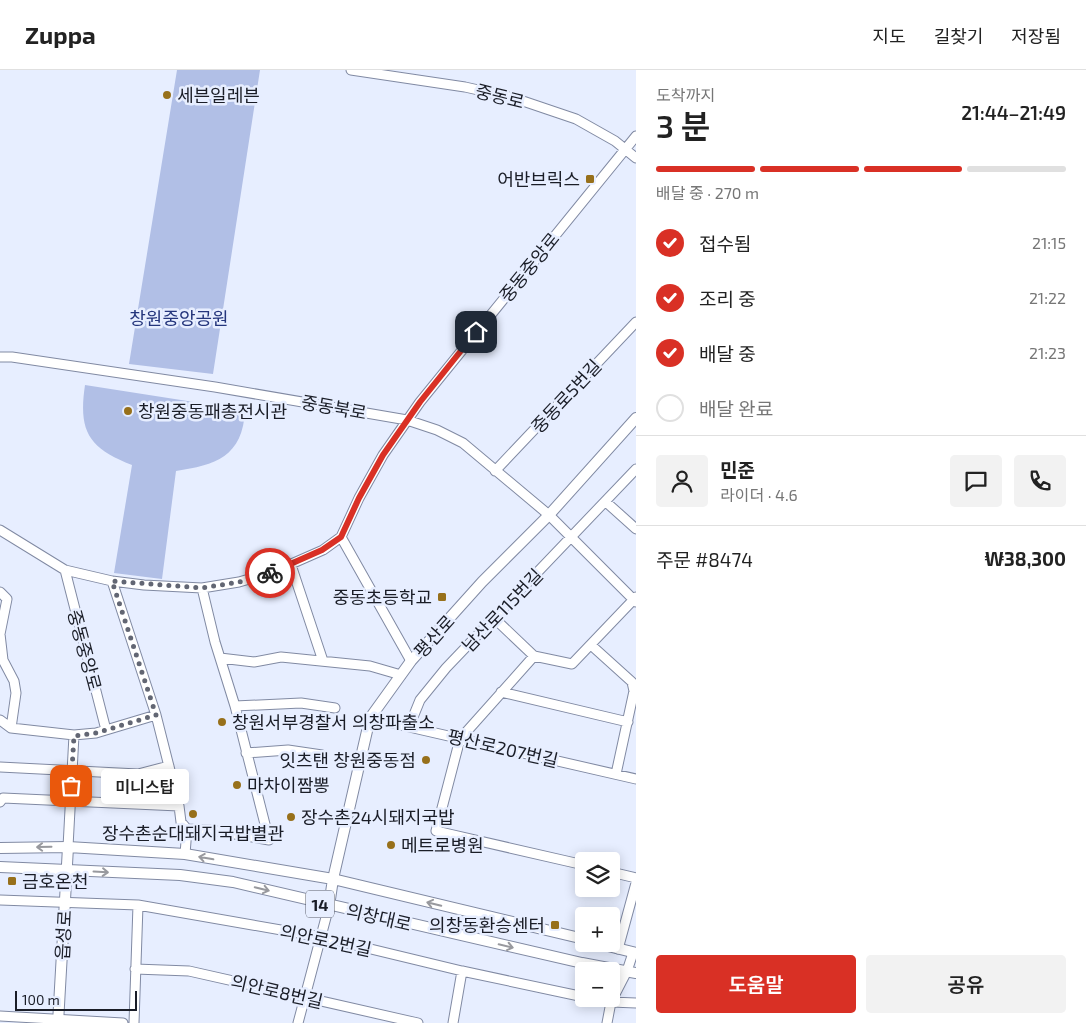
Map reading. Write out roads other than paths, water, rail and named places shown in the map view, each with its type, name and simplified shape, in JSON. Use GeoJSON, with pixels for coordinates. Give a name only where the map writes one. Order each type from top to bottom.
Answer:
{"type":"FeatureCollection","features":[{"type":"Feature","properties":{"kind":"main road","name":"평산로"},"geometry":{"type":"LineString","coordinates":[[329,906],[333,879],[370,718],[411,661],[482,582],[549,516],[636,418]]}},
{"type":"Feature","properties":{"kind":"main road","name":"의창대로"},"geometry":{"type":"LineString","coordinates":[[0,848],[68,846],[185,854],[333,879],[575,938]]}},
{"type":"Feature","properties":{"kind":"main road","name":"읍성로"},"geometry":{"type":"LineString","coordinates":[[58,1022],[68,846]]}},
{"type":"Feature","properties":{"kind":"main road","name":"의창대로"},"geometry":{"type":"LineString","coordinates":[[0,867],[180,876],[233,882],[329,906],[582,963],[632,972]]}},
{"type":"Feature","properties":{"kind":"main road"},"geometry":{"type":"LineString","coordinates":[[620,950],[634,953]]}},
{"type":"Feature","properties":{"kind":"street","name":"중동로"},"geometry":{"type":"LineString","coordinates":[[351,70],[465,87],[514,98],[576,119],[636,158]]}},
{"type":"Feature","properties":{"kind":"street","name":"중동중앙로"},"geometry":{"type":"LineString","coordinates":[[341,537],[359,498],[383,455],[407,420],[487,318],[636,136]]}},
{"type":"Feature","properties":{"kind":"street","name":"중동로5번길"},"geometry":{"type":"LineString","coordinates":[[495,471],[636,322]]}},
{"type":"Feature","properties":{"kind":"street","name":"중동북로"},"geometry":{"type":"LineString","coordinates":[[0,357],[12,357],[215,387],[407,420],[437,430],[463,443],[549,516],[635,599]]}},
{"type":"Feature","properties":{"kind":"street","name":"남산로115번길"},"geometry":{"type":"LineString","coordinates":[[409,727],[420,700],[446,668],[636,469]]}},
{"type":"Feature","properties":{"kind":"street"},"geometry":{"type":"LineString","coordinates":[[606,502],[636,530]]}},
{"type":"Feature","properties":{"kind":"street"},"geometry":{"type":"LineString","coordinates":[[0,530],[65,570],[112,581],[202,588],[239,582],[273,572],[322,550],[341,537],[411,661]]}},
{"type":"Feature","properties":{"kind":"street"},"geometry":{"type":"LineString","coordinates":[[291,565],[323,661]]}},
{"type":"Feature","properties":{"kind":"street","name":"중동중앙로"},"geometry":{"type":"LineString","coordinates":[[65,570],[106,730]]}},
{"type":"Feature","properties":{"kind":"street"},"geometry":{"type":"LineString","coordinates":[[112,581],[156,715],[179,806],[181,822],[187,829],[185,854]]}},
{"type":"Feature","properties":{"kind":"street"},"geometry":{"type":"LineString","coordinates":[[187,829],[211,830],[269,840],[235,706],[220,658],[202,588]]}},
{"type":"Feature","properties":{"kind":"street"},"geometry":{"type":"LineString","coordinates":[[0,592],[7,599],[0,634],[3,660],[14,681],[16,693],[11,728]]}},
{"type":"Feature","properties":{"kind":"street"},"geometry":{"type":"LineString","coordinates":[[494,618],[534,656],[572,664],[635,599]]}},
{"type":"Feature","properties":{"kind":"street"},"geometry":{"type":"LineString","coordinates":[[591,645],[632,682],[634,697],[616,774]]}},
{"type":"Feature","properties":{"kind":"street"},"geometry":{"type":"LineString","coordinates":[[534,656],[460,739],[436,831],[575,864]]}},
{"type":"Feature","properties":{"kind":"street"},"geometry":{"type":"LineString","coordinates":[[220,658],[254,662],[281,657],[370,666],[401,675]]}},
{"type":"Feature","properties":{"kind":"street"},"geometry":{"type":"LineString","coordinates":[[501,692],[628,722]]}},
{"type":"Feature","properties":{"kind":"street"},"geometry":{"type":"LineString","coordinates":[[235,706],[301,703],[335,708]]}},
{"type":"Feature","properties":{"kind":"street"},"geometry":{"type":"LineString","coordinates":[[0,720],[11,728],[74,736],[106,730],[156,715]]}},
{"type":"Feature","properties":{"kind":"street","name":"평산로207번길"},"geometry":{"type":"LineString","coordinates":[[370,718],[636,779]]}},
{"type":"Feature","properties":{"kind":"street"},"geometry":{"type":"LineString","coordinates":[[68,846],[74,736]]}},
{"type":"Feature","properties":{"kind":"street"},"geometry":{"type":"LineString","coordinates":[[246,753],[288,750],[322,756]]}},
{"type":"Feature","properties":{"kind":"street"},"geometry":{"type":"LineString","coordinates":[[0,767],[138,774],[169,766]]}},
{"type":"Feature","properties":{"kind":"street"},"geometry":{"type":"LineString","coordinates":[[0,802],[3,798],[179,806]]}},
{"type":"Feature","properties":{"kind":"street"},"geometry":{"type":"LineString","coordinates":[[620,874],[636,878]]}},
{"type":"Feature","properties":{"kind":"street"},"geometry":{"type":"LineString","coordinates":[[620,942],[636,883]]}},
{"type":"Feature","properties":{"kind":"street","name":"의안로2번길"},"geometry":{"type":"LineString","coordinates":[[0,900],[138,905],[321,938],[462,972],[575,995]]}},
{"type":"Feature","properties":{"kind":"street"},"geometry":{"type":"LineString","coordinates":[[134,1023],[138,905]]}},
{"type":"Feature","properties":{"kind":"street"},"geometry":{"type":"LineString","coordinates":[[298,1023],[329,906]]}},
{"type":"Feature","properties":{"kind":"street"},"geometry":{"type":"LineString","coordinates":[[626,922],[636,924]]}},
{"type":"Feature","properties":{"kind":"street"},"geometry":{"type":"LineString","coordinates":[[620,989],[632,972],[634,953]]}},
{"type":"Feature","properties":{"kind":"street","name":"의안로8번길"},"geometry":{"type":"LineString","coordinates":[[135,969],[189,971],[418,1023]]}},
{"type":"Feature","properties":{"kind":"street"},"geometry":{"type":"LineString","coordinates":[[454,1023],[462,972]]}},
{"type":"Feature","properties":{"kind":"street"},"geometry":{"type":"LineString","coordinates":[[620,1002],[636,1003]]}},
{"type":"Feature","properties":{"kind":"street"},"geometry":{"type":"LineString","coordinates":[[607,1023],[610,1007]]}},
{"type":"Feature","properties":{"kind":"street"},"geometry":{"type":"LineString","coordinates":[[0,1016],[58,1022],[123,1023]]}},
{"type":"Feature","properties":{"kind":"place","name":"세븐일레븐"},"geometry":{"type":"Point","coordinates":[167,95]}},
{"type":"Feature","properties":{"kind":"place","name":"어반브릭스"},"geometry":{"type":"Point","coordinates":[590,179]}},
{"type":"Feature","properties":{"kind":"place","name":"창원중동패총전시관"},"geometry":{"type":"Point","coordinates":[128,411]}},
{"type":"Feature","properties":{"kind":"place","name":"중동초등학교"},"geometry":{"type":"Point","coordinates":[442,597]}},
{"type":"Feature","properties":{"kind":"place","name":"창원서부경찰서 의창파출소"},"geometry":{"type":"Point","coordinates":[222,722]}},
{"type":"Feature","properties":{"kind":"place","name":"잇츠탠 창원중동점"},"geometry":{"type":"Point","coordinates":[426,760]}},
{"type":"Feature","properties":{"kind":"place","name":"마차이짬뽕"},"geometry":{"type":"Point","coordinates":[237,785]}},
{"type":"Feature","properties":{"kind":"place","name":"미니스탑"},"geometry":{"type":"Point","coordinates":[71,786]}},
{"type":"Feature","properties":{"kind":"place","name":"장수촌순대돼지국밥별관"},"geometry":{"type":"Point","coordinates":[193,814]}},
{"type":"Feature","properties":{"kind":"place","name":"장수촌24시돼지국밥"},"geometry":{"type":"Point","coordinates":[291,817]}},
{"type":"Feature","properties":{"kind":"place","name":"메트로병원"},"geometry":{"type":"Point","coordinates":[391,845]}},
{"type":"Feature","properties":{"kind":"place","name":"금호온천"},"geometry":{"type":"Point","coordinates":[12,881]}},
{"type":"Feature","properties":{"kind":"place","name":"의창동환승센터"},"geometry":{"type":"Point","coordinates":[555,925]}},
{"type":"Feature","properties":{"kind":"park label","name":"창원중앙공원"},"geometry":{"type":"Point","coordinates":[179,318]}}]}
